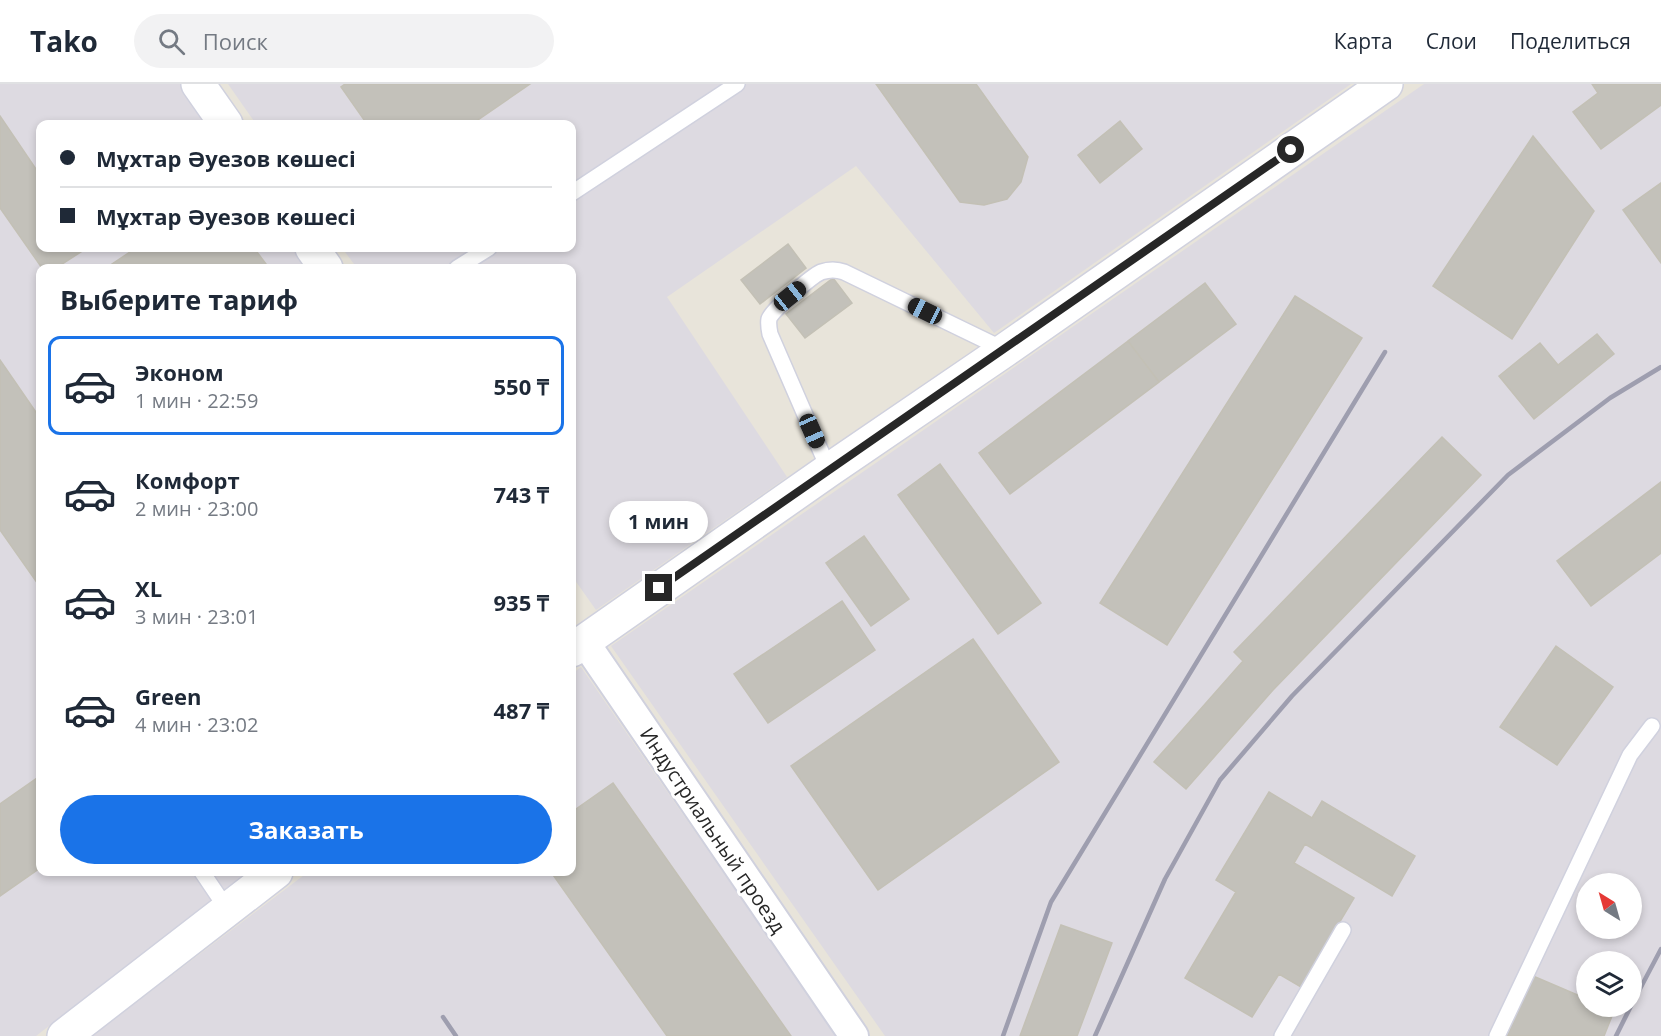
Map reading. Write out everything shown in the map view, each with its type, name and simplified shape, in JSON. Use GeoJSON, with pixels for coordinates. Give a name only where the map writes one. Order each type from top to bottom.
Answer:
{"type":"FeatureCollection","features":[{"type":"Feature","properties":{"kind":"street"},"geometry":{"type":"LineString","coordinates":[[198,84],[223,120]]}},
{"type":"Feature","properties":{"kind":"street"},"geometry":{"type":"LineString","coordinates":[[576,638],[830,470],[1386,84]]}},
{"type":"Feature","properties":{"kind":"street","name":"Индустриальный проезд"},"geometry":{"type":"LineString","coordinates":[[576,638],[854,1036]]}},
{"type":"Feature","properties":{"kind":"street"},"geometry":{"type":"LineString","coordinates":[[64,1036],[271,876]]}},
{"type":"Feature","properties":{"kind":"lane"},"geometry":{"type":"LineString","coordinates":[[576,190],[737,84]]}},
{"type":"Feature","properties":{"kind":"lane"},"geometry":{"type":"LineString","coordinates":[[463,264],[483,252]]}},
{"type":"Feature","properties":{"kind":"lane"},"geometry":{"type":"LineString","coordinates":[[830,470],[768,327],[769,320],[777,308],[819,273],[832,269],[844,272],[1005,350]]}},
{"type":"Feature","properties":{"kind":"lane"},"geometry":{"type":"LineString","coordinates":[[1497,1036],[1630,755],[1652,726]]}},
{"type":"Feature","properties":{"kind":"lane"},"geometry":{"type":"LineString","coordinates":[[205,876],[227,909]]}},
{"type":"Feature","properties":{"kind":"lane"},"geometry":{"type":"LineString","coordinates":[[1282,1036],[1343,930]]}},
{"type":"Feature","properties":{"kind":"shaded area"},"geometry":{"type":"Polygon","coordinates":[[[0,84],[180,84],[205,120],[36,120],[36,252],[296,252],[305,264],[36,264],[36,876],[244,876],[36,1036],[0,1036],[0,84]]]}},
{"type":"Feature","properties":{"kind":"shaded area"},"geometry":{"type":"Polygon","coordinates":[[[228,84],[1351,84],[994,333],[856,166],[667,297],[787,477],[596,610],[576,582],[576,264],[354,264],[345,252],[576,252],[576,120],[253,120],[228,84]]]}},
{"type":"Feature","properties":{"kind":"shaded area"},"geometry":{"type":"Polygon","coordinates":[[[1424,84],[1661,84],[1661,1036],[885,1036],[611,646],[1424,84]]]}},
{"type":"Feature","properties":{"kind":"shaded area"},"geometry":{"type":"Polygon","coordinates":[[[581,667],[836,1036],[92,1036],[303,876],[576,876],[576,671],[581,667]]]}},
{"type":"Feature","properties":{"kind":"building"},"geometry":{"type":"Polygon","coordinates":[[[345,84],[530,84],[478,120],[364,120],[341,87],[345,84]]]}},
{"type":"Feature","properties":{"kind":"building"},"geometry":{"type":"Polygon","coordinates":[[[876,84],[976,84],[1028,157],[1021,182],[1007,199],[984,205],[960,202],[876,84]]]}},
{"type":"Feature","properties":{"kind":"building"},"geometry":{"type":"Polygon","coordinates":[[[1592,84],[1661,84],[1661,105],[1601,149],[1573,112],[1598,93],[1592,84]]]}},
{"type":"Feature","properties":{"kind":"building"},"geometry":{"type":"Polygon","coordinates":[[[0,116],[36,169],[36,252],[81,252],[62,264],[39,264],[0,208],[0,116]]]}},
{"type":"Feature","properties":{"kind":"building"},"geometry":{"type":"Polygon","coordinates":[[[1120,121],[1142,149],[1100,183],[1078,155],[1120,121]]]}},
{"type":"Feature","properties":{"kind":"building"},"geometry":{"type":"Polygon","coordinates":[[[1533,136],[1594,211],[1512,339],[1433,286],[1533,136]]]}},
{"type":"Feature","properties":{"kind":"building"},"geometry":{"type":"Polygon","coordinates":[[[1661,183],[1661,263],[1623,210],[1661,183]]]}},
{"type":"Feature","properties":{"kind":"building"},"geometry":{"type":"Polygon","coordinates":[[[788,244],[806,268],[760,304],[741,280],[788,244]]]}},
{"type":"Feature","properties":{"kind":"building"},"geometry":{"type":"Polygon","coordinates":[[[130,252],[257,252],[266,264],[112,264],[130,252]]]}},
{"type":"Feature","properties":{"kind":"building"},"geometry":{"type":"Polygon","coordinates":[[[833,278],[852,303],[805,338],[786,314],[833,278]]]}},
{"type":"Feature","properties":{"kind":"building"},"geometry":{"type":"Polygon","coordinates":[[[1205,283],[1236,324],[1159,382],[1128,341],[1205,283]]]}},
{"type":"Feature","properties":{"kind":"building"},"geometry":{"type":"Polygon","coordinates":[[[1295,296],[1362,338],[1167,645],[1100,603],[1295,296]]]}},
{"type":"Feature","properties":{"kind":"building"},"geometry":{"type":"Polygon","coordinates":[[[1597,334],[1614,354],[1534,419],[1499,376],[1540,343],[1558,365],[1597,334]]]}},
{"type":"Feature","properties":{"kind":"building"},"geometry":{"type":"Polygon","coordinates":[[[1128,341],[1159,382],[1010,494],[979,453],[1128,341]]]}},
{"type":"Feature","properties":{"kind":"building"},"geometry":{"type":"Polygon","coordinates":[[[0,360],[36,412],[36,581],[0,530],[0,360]]]}},
{"type":"Feature","properties":{"kind":"building"},"geometry":{"type":"Polygon","coordinates":[[[1442,437],[1481,475],[1273,690],[1186,789],[1154,762],[1243,661],[1234,652],[1442,437]]]}},
{"type":"Feature","properties":{"kind":"building"},"geometry":{"type":"Polygon","coordinates":[[[940,464],[1041,603],[998,634],[898,495],[940,464]]]}},
{"type":"Feature","properties":{"kind":"building"},"geometry":{"type":"Polygon","coordinates":[[[1661,482],[1661,553],[1591,606],[1557,561],[1661,482]]]}},
{"type":"Feature","properties":{"kind":"building"},"geometry":{"type":"Polygon","coordinates":[[[864,536],[909,599],[871,626],[826,563],[864,536]]]}},
{"type":"Feature","properties":{"kind":"building"},"geometry":{"type":"Polygon","coordinates":[[[842,601],[875,650],[768,723],[734,674],[842,601]]]}},
{"type":"Feature","properties":{"kind":"building"},"geometry":{"type":"Polygon","coordinates":[[[973,639],[1059,762],[878,890],[791,766],[973,639]]]}},
{"type":"Feature","properties":{"kind":"building"},"geometry":{"type":"Polygon","coordinates":[[[1556,646],[1613,687],[1557,765],[1500,727],[1556,646]]]}},
{"type":"Feature","properties":{"kind":"building"},"geometry":{"type":"Polygon","coordinates":[[[36,779],[36,871],[0,896],[0,804],[36,779]]]}},
{"type":"Feature","properties":{"kind":"building"},"geometry":{"type":"Polygon","coordinates":[[[613,783],[791,1036],[667,1036],[554,876],[576,876],[576,809],[613,783]]]}},
{"type":"Feature","properties":{"kind":"building"},"geometry":{"type":"Polygon","coordinates":[[[1269,792],[1312,818],[1322,801],[1415,856],[1392,896],[1305,844],[1294,863],[1354,898],[1301,987],[1279,974],[1252,1017],[1185,978],[1236,892],[1216,880],[1269,792]]]}},
{"type":"Feature","properties":{"kind":"building"},"geometry":{"type":"Polygon","coordinates":[[[1061,925],[1112,943],[1077,1036],[1020,1036],[1061,925]]]}},
{"type":"Feature","properties":{"kind":"building"},"geometry":{"type":"Polygon","coordinates":[[[1533,976],[1576,994],[1576,1017],[1612,1017],[1604,1036],[1507,1036],[1533,976]]]}},
{"type":"Feature","properties":{"kind":"railway"},"geometry":{"type":"LineString","coordinates":[[1003,1036],[1051,902],[1385,352]]}},
{"type":"Feature","properties":{"kind":"railway"},"geometry":{"type":"LineString","coordinates":[[1095,1036],[1165,879],[1220,780],[1292,696],[1508,475],[1610,398],[1661,367]]}},
{"type":"Feature","properties":{"kind":"railway"},"geometry":{"type":"LineString","coordinates":[[1642,985],[1661,949]]}},
{"type":"Feature","properties":{"kind":"railway"},"geometry":{"type":"LineString","coordinates":[[443,1017],[456,1036]]}},
{"type":"Feature","properties":{"kind":"railway"},"geometry":{"type":"LineString","coordinates":[[1616,1036],[1626,1017]]}},
{"type":"Feature","properties":{"kind":"route"},"geometry":{"type":"LineString","coordinates":[[659,588],[1291,150]]}}]}
